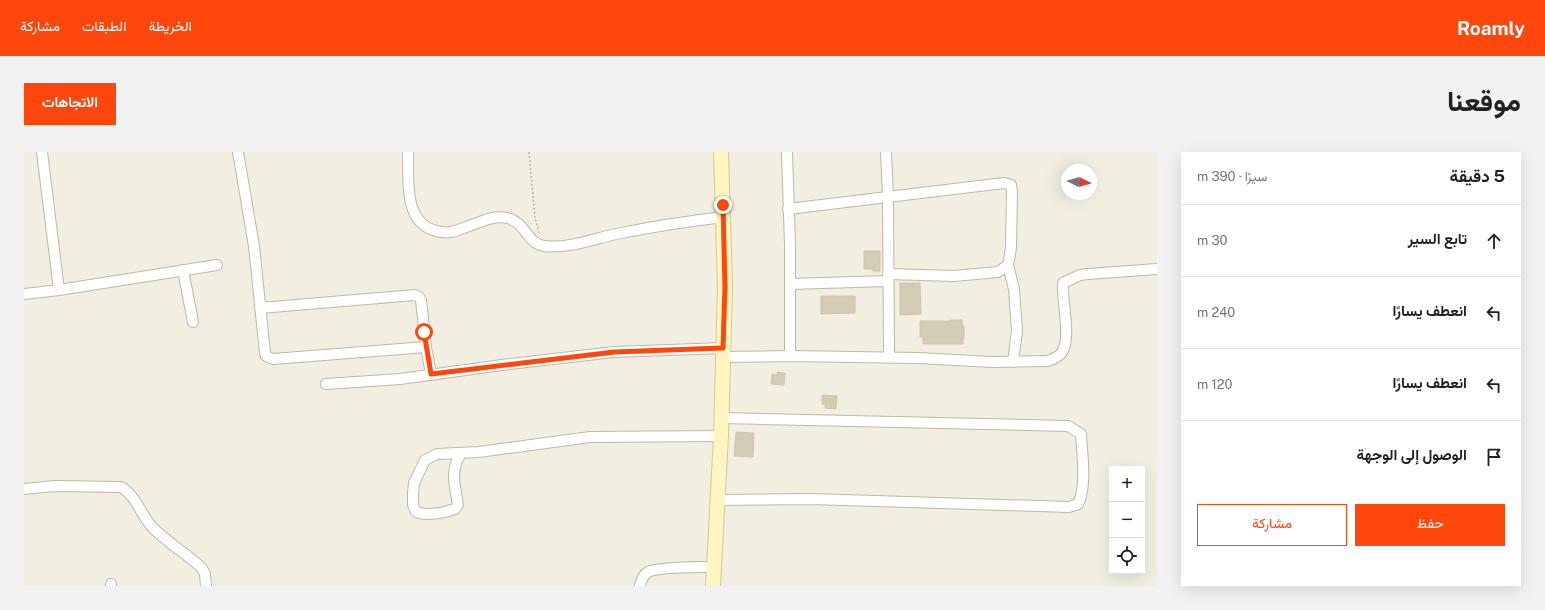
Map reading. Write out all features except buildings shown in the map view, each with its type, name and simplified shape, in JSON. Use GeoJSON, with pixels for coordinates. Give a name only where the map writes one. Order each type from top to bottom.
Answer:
{"type":"FeatureCollection","features":[{"type":"Feature","properties":{"kind":"main road"},"geometry":{"type":"LineString","coordinates":[[713,586],[722,418],[725,287],[721,152]]}},
{"type":"Feature","properties":{"kind":"street"},"geometry":{"type":"LineString","coordinates":[[42,152],[59,290]]}},
{"type":"Feature","properties":{"kind":"street"},"geometry":{"type":"LineString","coordinates":[[238,152],[254,246],[265,353],[269,358],[273,359],[426,348]]}},
{"type":"Feature","properties":{"kind":"street"},"geometry":{"type":"LineString","coordinates":[[408,152],[409,197],[413,209],[416,215],[428,228],[441,232],[450,232],[495,218],[506,218],[516,221],[523,227],[536,244],[551,247],[569,245],[654,227],[724,217]]}},
{"type":"Feature","properties":{"kind":"street"},"geometry":{"type":"LineString","coordinates":[[787,152],[790,356]]}},
{"type":"Feature","properties":{"kind":"street"},"geometry":{"type":"LineString","coordinates":[[886,152],[888,196],[889,357]]}},
{"type":"Feature","properties":{"kind":"street"},"geometry":{"type":"LineString","coordinates":[[788,209],[1004,183],[1011,185],[1011,248],[1008,265],[1014,288],[1017,331],[1014,362]]}},
{"type":"Feature","properties":{"kind":"street"},"geometry":{"type":"LineString","coordinates":[[24,294],[59,290],[217,265]]}},
{"type":"Feature","properties":{"kind":"street"},"geometry":{"type":"LineString","coordinates":[[790,284],[888,278],[954,276],[998,272],[1008,265]]}},
{"type":"Feature","properties":{"kind":"street"},"geometry":{"type":"LineString","coordinates":[[326,384],[400,379],[614,352],[723,353],[840,358],[889,357],[1014,362],[1048,361],[1053,359],[1064,349],[1066,340],[1062,297],[1063,283],[1080,275],[1157,269]]}},
{"type":"Feature","properties":{"kind":"street"},"geometry":{"type":"LineString","coordinates":[[183,270],[193,322]]}},
{"type":"Feature","properties":{"kind":"street"},"geometry":{"type":"LineString","coordinates":[[260,308],[415,295],[421,300],[426,348],[431,374]]}},
{"type":"Feature","properties":{"kind":"street"},"geometry":{"type":"LineString","coordinates":[[718,500],[811,499],[1069,507],[1078,504],[1081,498],[1082,482],[1080,434],[1068,426],[722,418]]}},
{"type":"Feature","properties":{"kind":"street"},"geometry":{"type":"LineString","coordinates":[[462,453],[454,466],[458,505],[455,510],[447,512],[416,512],[413,499],[414,483],[426,460],[437,454],[479,452],[590,437],[721,436]]}},
{"type":"Feature","properties":{"kind":"street"},"geometry":{"type":"LineString","coordinates":[[24,489],[54,486],[121,488],[128,491],[133,497],[143,516],[154,529],[201,567],[205,574],[206,586]]}},
{"type":"Feature","properties":{"kind":"street"},"geometry":{"type":"LineString","coordinates":[[640,586],[644,576],[648,572],[683,568],[715,567]]}},
{"type":"Feature","properties":{"kind":"path"},"geometry":{"type":"LineString","coordinates":[[529,152],[535,218],[542,246]]}},
{"type":"Feature","properties":{"kind":"route"},"geometry":{"type":"LineString","coordinates":[[424,332],[431,374],[614,352],[723,348],[725,287],[723,205]]}}]}
